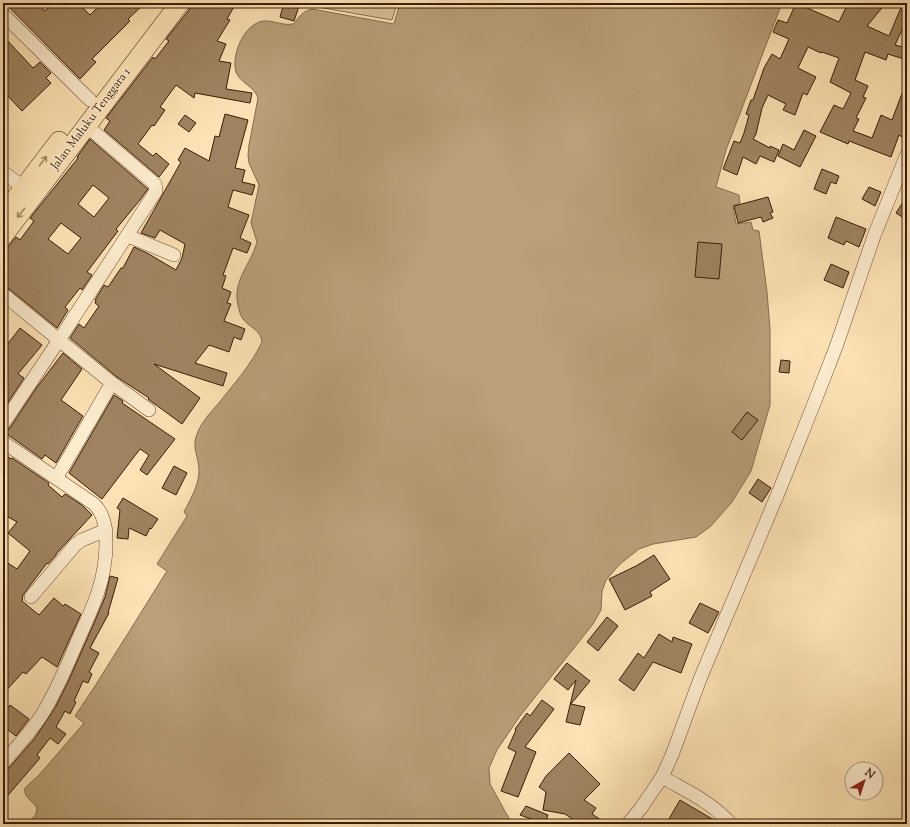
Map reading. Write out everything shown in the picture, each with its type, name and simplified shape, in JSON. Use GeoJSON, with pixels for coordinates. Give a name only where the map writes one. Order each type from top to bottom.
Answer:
{"type":"FeatureCollection","features":[{"type":"Feature","properties":{"kind":"highway","name":"Jalan Maluku Tenggara 1"},"geometry":{"type":"LineString","coordinates":[[3,236],[29,191],[90,100],[164,3]]}},
{"type":"Feature","properties":{"kind":"highway","name":"Jalan Maluku Tenggara 1"},"geometry":{"type":"LineString","coordinates":[[3,215],[29,191],[87,126],[180,3]]}},
{"type":"Feature","properties":{"kind":"street"},"geometry":{"type":"LineString","coordinates":[[3,14],[90,100]]}},
{"type":"Feature","properties":{"kind":"street"},"geometry":{"type":"LineString","coordinates":[[3,424],[128,236],[156,191],[155,184],[87,126]]}},
{"type":"Feature","properties":{"kind":"street"},"geometry":{"type":"LineString","coordinates":[[628,824],[662,777],[672,755],[700,679],[815,401],[836,347],[874,236],[907,154]]}},
{"type":"Feature","properties":{"kind":"street"},"geometry":{"type":"LineString","coordinates":[[3,172],[29,191]]}},
{"type":"Feature","properties":{"kind":"street"},"geometry":{"type":"LineString","coordinates":[[128,236],[174,255]]}},
{"type":"Feature","properties":{"kind":"street"},"geometry":{"type":"LineString","coordinates":[[3,294],[112,383],[149,410]]}},
{"type":"Feature","properties":{"kind":"street"},"geometry":{"type":"LineString","coordinates":[[56,478],[81,439],[90,419],[112,383]]}},
{"type":"Feature","properties":{"kind":"street"},"geometry":{"type":"LineString","coordinates":[[3,442],[94,504],[101,513],[106,530],[106,561],[98,596],[60,681],[43,713],[36,724],[3,763]]}},
{"type":"Feature","properties":{"kind":"street"},"geometry":{"type":"LineString","coordinates":[[31,597],[76,544],[106,530]]}},
{"type":"Feature","properties":{"kind":"street"},"geometry":{"type":"LineString","coordinates":[[662,777],[702,798],[720,813],[730,824]]}},
{"type":"Feature","properties":{"kind":"shaded area"},"geometry":{"type":"Polygon","coordinates":[[[306,3],[397,3],[392,20],[306,5],[306,3]]]}},
{"type":"Feature","properties":{"kind":"shaded area"},"geometry":{"type":"Polygon","coordinates":[[[403,3],[782,3],[726,150],[716,187],[739,195],[740,203],[733,206],[736,224],[751,222],[753,230],[759,231],[767,292],[770,329],[770,405],[751,471],[732,502],[711,526],[696,537],[653,544],[639,549],[620,564],[606,580],[602,591],[601,610],[593,624],[520,716],[497,750],[489,768],[490,784],[512,824],[28,824],[36,814],[37,808],[25,794],[25,788],[40,774],[84,723],[75,716],[167,571],[157,564],[187,516],[184,512],[197,483],[199,473],[195,439],[206,418],[236,382],[262,342],[260,335],[240,314],[237,296],[240,280],[257,242],[251,223],[259,185],[249,163],[248,155],[258,98],[253,90],[238,76],[236,72],[235,57],[240,41],[256,23],[267,21],[293,24],[303,13],[312,9],[394,24],[399,6],[403,3]]]}},
{"type":"Feature","properties":{"kind":"building"},"geometry":{"type":"Polygon","coordinates":[[[5,3],[37,3],[45,11],[52,3],[78,3],[90,15],[102,3],[145,3],[128,19],[130,21],[92,59],[96,62],[80,79],[5,3]]]}},
{"type":"Feature","properties":{"kind":"building"},"geometry":{"type":"Polygon","coordinates":[[[191,3],[236,3],[227,19],[230,20],[217,41],[226,44],[219,61],[231,63],[226,89],[252,93],[250,103],[195,93],[194,98],[176,85],[160,107],[165,110],[154,126],[152,125],[138,144],[153,156],[156,153],[169,164],[159,177],[104,130],[110,121],[106,118],[153,57],[155,59],[169,41],[166,39],[189,10],[191,3]]]}},
{"type":"Feature","properties":{"kind":"building"},"geometry":{"type":"Polygon","coordinates":[[[284,3],[300,3],[294,21],[280,17],[284,3]]]}},
{"type":"Feature","properties":{"kind":"building"},"geometry":{"type":"Polygon","coordinates":[[[796,3],[839,22],[848,3],[886,3],[867,26],[889,36],[903,3],[907,3],[907,19],[895,45],[907,48],[907,60],[888,54],[886,60],[865,52],[855,80],[868,86],[863,97],[866,98],[856,118],[859,119],[853,131],[872,138],[881,115],[892,120],[906,83],[907,126],[902,137],[899,135],[891,157],[849,141],[848,144],[820,132],[834,105],[843,109],[851,93],[830,82],[839,58],[822,52],[821,53],[808,47],[798,68],[816,77],[807,95],[803,93],[795,115],[783,110],[786,104],[768,95],[762,108],[756,134],[753,139],[770,148],[770,146],[779,150],[774,162],[760,156],[756,164],[743,157],[737,175],[723,169],[734,141],[740,143],[749,115],[746,114],[751,100],[753,100],[764,68],[772,54],[780,59],[789,39],[773,32],[778,20],[787,23],[796,3]]]}},
{"type":"Feature","properties":{"kind":"building"},"geometry":{"type":"Polygon","coordinates":[[[3,36],[33,68],[40,62],[51,73],[46,78],[51,83],[22,111],[3,91],[3,36]]]}},
{"type":"Feature","properties":{"kind":"building"},"geometry":{"type":"Polygon","coordinates":[[[225,114],[248,120],[235,168],[245,170],[242,182],[255,185],[252,195],[233,190],[228,207],[249,215],[240,238],[251,243],[247,253],[233,248],[223,275],[226,276],[222,288],[231,292],[227,303],[231,304],[224,321],[245,329],[241,340],[234,337],[229,352],[209,345],[195,363],[227,373],[223,386],[154,364],[200,398],[182,424],[148,399],[149,398],[117,377],[70,338],[79,324],[84,328],[99,306],[95,303],[95,300],[104,285],[108,287],[121,268],[123,268],[134,247],[176,270],[182,258],[185,244],[160,230],[155,238],[141,233],[181,162],[178,160],[185,148],[209,161],[215,136],[219,137],[225,114]]]}},
{"type":"Feature","properties":{"kind":"building"},"geometry":{"type":"Polygon","coordinates":[[[185,115],[196,123],[189,132],[178,124],[185,115]]]}},
{"type":"Feature","properties":{"kind":"building"},"geometry":{"type":"Polygon","coordinates":[[[804,130],[816,136],[800,167],[778,156],[783,144],[794,150],[804,130]]]}},
{"type":"Feature","properties":{"kind":"building"},"geometry":{"type":"Polygon","coordinates":[[[90,139],[148,189],[116,229],[118,231],[87,272],[92,275],[82,290],[80,288],[65,307],[68,310],[57,328],[8,288],[3,286],[3,253],[16,237],[20,240],[34,221],[30,218],[78,158],[77,157],[90,139]],[[93,185],[78,204],[94,217],[109,198],[93,185]],[[61,223],[48,239],[68,254],[81,238],[61,223]]]}},
{"type":"Feature","properties":{"kind":"building"},"geometry":{"type":"Polygon","coordinates":[[[822,169],[839,176],[836,184],[831,182],[826,194],[814,189],[822,169]]]}},
{"type":"Feature","properties":{"kind":"building"},"geometry":{"type":"Polygon","coordinates":[[[869,187],[881,192],[875,206],[862,199],[869,187]]]}},
{"type":"Feature","properties":{"kind":"building"},"geometry":{"type":"Polygon","coordinates":[[[907,196],[907,220],[896,213],[907,196]]]}},
{"type":"Feature","properties":{"kind":"building"},"geometry":{"type":"Polygon","coordinates":[[[768,197],[773,212],[770,213],[773,218],[763,222],[761,217],[738,223],[734,206],[768,197]]]}},
{"type":"Feature","properties":{"kind":"building"},"geometry":{"type":"Polygon","coordinates":[[[836,217],[866,229],[859,247],[846,241],[844,245],[828,238],[836,217]]]}},
{"type":"Feature","properties":{"kind":"building"},"geometry":{"type":"Polygon","coordinates":[[[698,242],[722,244],[719,279],[695,277],[698,242]]]}},
{"type":"Feature","properties":{"kind":"building"},"geometry":{"type":"Polygon","coordinates":[[[831,264],[849,272],[843,288],[824,280],[831,264]]]}},
{"type":"Feature","properties":{"kind":"building"},"geometry":{"type":"Polygon","coordinates":[[[20,328],[42,345],[18,374],[24,378],[3,410],[3,350],[20,328]]]}},
{"type":"Feature","properties":{"kind":"building"},"geometry":{"type":"Polygon","coordinates":[[[63,353],[82,369],[61,400],[83,416],[56,463],[45,455],[42,459],[4,432],[10,428],[37,387],[63,353]]]}},
{"type":"Feature","properties":{"kind":"building"},"geometry":{"type":"Polygon","coordinates":[[[781,360],[790,361],[789,373],[779,372],[781,360]]]}},
{"type":"Feature","properties":{"kind":"building"},"geometry":{"type":"Polygon","coordinates":[[[114,395],[123,401],[122,403],[175,439],[147,475],[140,470],[149,455],[140,449],[102,499],[69,473],[114,395]]]}},
{"type":"Feature","properties":{"kind":"building"},"geometry":{"type":"Polygon","coordinates":[[[747,412],[758,420],[742,440],[732,432],[747,412]]]}},
{"type":"Feature","properties":{"kind":"building"},"geometry":{"type":"Polygon","coordinates":[[[3,453],[49,483],[48,485],[62,497],[65,494],[82,505],[92,515],[48,564],[47,563],[23,595],[22,601],[39,615],[54,598],[63,606],[65,604],[81,614],[57,667],[42,657],[26,674],[23,672],[3,694],[3,587],[8,580],[3,577],[3,560],[17,569],[30,551],[8,533],[17,522],[3,514],[3,453]]]}},
{"type":"Feature","properties":{"kind":"building"},"geometry":{"type":"Polygon","coordinates":[[[174,466],[187,473],[176,495],[162,488],[174,466]]]}},
{"type":"Feature","properties":{"kind":"building"},"geometry":{"type":"Polygon","coordinates":[[[758,479],[771,488],[762,502],[749,493],[758,479]]]}},
{"type":"Feature","properties":{"kind":"building"},"geometry":{"type":"Polygon","coordinates":[[[123,498],[158,519],[151,529],[150,528],[146,536],[129,528],[128,539],[117,538],[120,510],[117,508],[123,498]]]}},
{"type":"Feature","properties":{"kind":"building"},"geometry":{"type":"Polygon","coordinates":[[[654,555],[670,579],[650,592],[652,596],[625,610],[609,579],[636,566],[654,555]]]}},
{"type":"Feature","properties":{"kind":"building"},"geometry":{"type":"Polygon","coordinates":[[[110,576],[118,578],[109,613],[90,648],[99,653],[89,672],[92,674],[88,683],[83,681],[70,714],[65,711],[56,727],[66,734],[58,744],[50,738],[37,755],[40,758],[3,801],[3,771],[9,768],[35,738],[55,708],[105,597],[110,576]]]}},
{"type":"Feature","properties":{"kind":"building"},"geometry":{"type":"Polygon","coordinates":[[[700,603],[719,612],[708,633],[689,623],[700,603]]]}},
{"type":"Feature","properties":{"kind":"building"},"geometry":{"type":"Polygon","coordinates":[[[607,617],[618,626],[598,651],[587,642],[607,617]]]}},
{"type":"Feature","properties":{"kind":"building"},"geometry":{"type":"Polygon","coordinates":[[[659,634],[672,642],[673,637],[692,644],[681,673],[653,662],[634,691],[619,680],[638,653],[644,658],[659,634]]]}},
{"type":"Feature","properties":{"kind":"building"},"geometry":{"type":"Polygon","coordinates":[[[567,663],[590,681],[571,704],[585,707],[580,725],[566,722],[576,680],[568,690],[554,679],[567,663]]]}},
{"type":"Feature","properties":{"kind":"building"},"geometry":{"type":"Polygon","coordinates":[[[542,700],[554,709],[525,747],[536,752],[518,797],[501,791],[516,752],[508,748],[516,730],[515,729],[527,713],[530,716],[542,700]]]}},
{"type":"Feature","properties":{"kind":"building"},"geometry":{"type":"Polygon","coordinates":[[[10,705],[29,719],[16,736],[3,726],[3,714],[10,705]]]}},
{"type":"Feature","properties":{"kind":"building"},"geometry":{"type":"Polygon","coordinates":[[[569,753],[600,784],[584,800],[596,808],[592,814],[607,824],[580,824],[565,814],[543,810],[546,792],[539,787],[546,776],[569,753]]]}},
{"type":"Feature","properties":{"kind":"building"},"geometry":{"type":"Polygon","coordinates":[[[680,800],[719,823],[720,824],[666,824],[680,800]]]}},
{"type":"Feature","properties":{"kind":"building"},"geometry":{"type":"Polygon","coordinates":[[[526,806],[548,815],[545,824],[520,815],[526,806]]]}}]}
